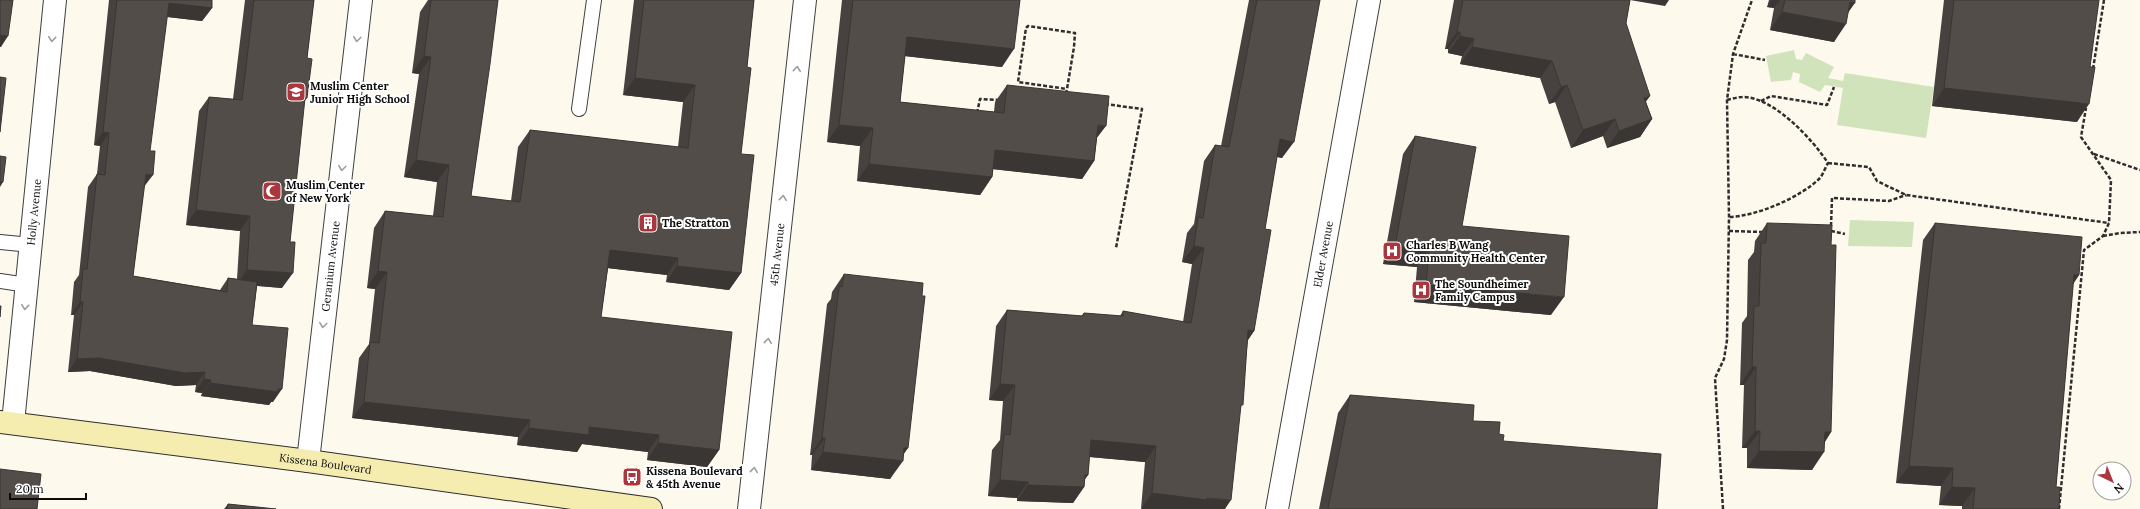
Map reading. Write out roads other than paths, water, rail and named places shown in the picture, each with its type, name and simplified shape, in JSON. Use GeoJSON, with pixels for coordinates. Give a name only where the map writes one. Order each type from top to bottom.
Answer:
{"type":"FeatureCollection","features":[{"type":"Feature","properties":{"kind":"main road","name":"Kissena Boulevard"},"geometry":{"type":"LineString","coordinates":[[7,422],[308,460],[651,509]]}},
{"type":"Feature","properties":{"kind":"street","name":"Holly Avenue"},"geometry":{"type":"LineString","coordinates":[[7,422],[27,285],[55,0]]}},
{"type":"Feature","properties":{"kind":"street","name":"Geranium Avenue"},"geometry":{"type":"LineString","coordinates":[[308,460],[361,0]]}},
{"type":"Feature","properties":{"kind":"street","name":"45th Avenue"},"geometry":{"type":"LineString","coordinates":[[749,509],[805,0]]}},
{"type":"Feature","properties":{"kind":"street","name":"Elder Avenue"},"geometry":{"type":"LineString","coordinates":[[1277,509],[1369,0]]}},
{"type":"Feature","properties":{"kind":"lane"},"geometry":{"type":"LineString","coordinates":[[579,109],[594,0]]}},
{"type":"Feature","properties":{"kind":"lane"},"geometry":{"type":"LineString","coordinates":[[0,242],[31,245]]}},
{"type":"Feature","properties":{"kind":"lane"},"geometry":{"type":"LineString","coordinates":[[0,281],[27,285]]}},
{"type":"Feature","properties":{"kind":"place","name":"Muslim Center Junior High School"},"geometry":{"type":"Point","coordinates":[296,92]}},
{"type":"Feature","properties":{"kind":"place","name":"Muslim Center of New York"},"geometry":{"type":"Point","coordinates":[272,191]}},
{"type":"Feature","properties":{"kind":"place","name":"The Stratton"},"geometry":{"type":"Point","coordinates":[648,223]}},
{"type":"Feature","properties":{"kind":"place","name":"Charles B Wang Community Health Center"},"geometry":{"type":"Point","coordinates":[1392,251]}},
{"type":"Feature","properties":{"kind":"place","name":"The Soundheimer Family Campus"},"geometry":{"type":"Point","coordinates":[1421,290]}},
{"type":"Feature","properties":{"kind":"place","name":"Kissena Boulevard & 45th Avenue"},"geometry":{"type":"Point","coordinates":[632,477]}}]}
